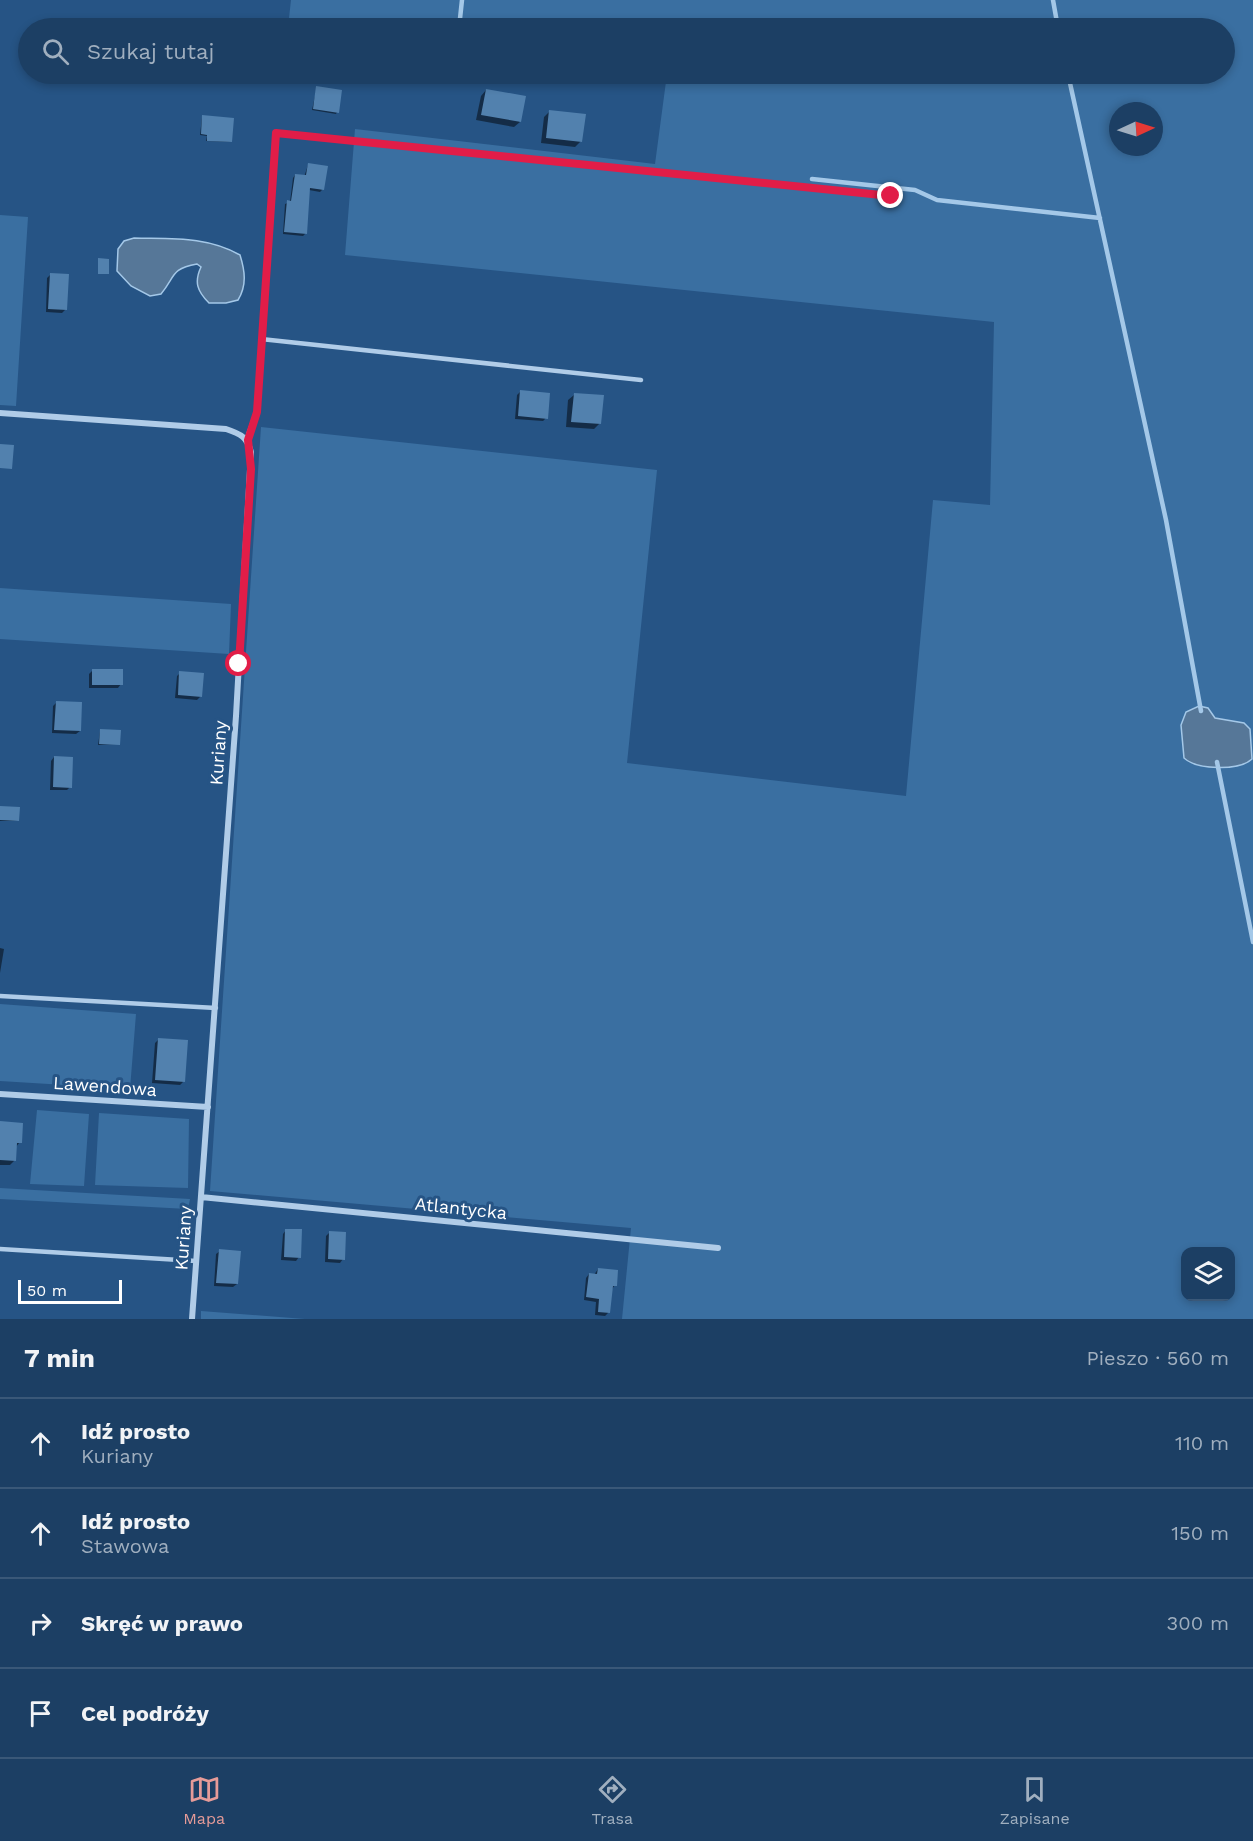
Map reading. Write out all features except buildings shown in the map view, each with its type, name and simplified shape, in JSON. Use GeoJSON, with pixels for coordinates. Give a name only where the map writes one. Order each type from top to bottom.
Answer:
{"type":"FeatureCollection","features":[{"type":"Feature","properties":{"kind":"street"},"geometry":{"type":"LineString","coordinates":[[0,413],[226,429],[248,440],[257,412],[276,133],[891,196]]}},
{"type":"Feature","properties":{"kind":"street","name":"Kuriany"},"geometry":{"type":"LineString","coordinates":[[192,1319],[216,1008],[251,469],[248,440]]}},
{"type":"Feature","properties":{"kind":"street","name":"Lawendowa"},"geometry":{"type":"LineString","coordinates":[[0,1094],[208,1107]]}},
{"type":"Feature","properties":{"kind":"street","name":"Atlantycka"},"geometry":{"type":"LineString","coordinates":[[201,1197],[718,1248]]}},
{"type":"Feature","properties":{"kind":"lane"},"geometry":{"type":"LineString","coordinates":[[261,339],[641,380]]}},
{"type":"Feature","properties":{"kind":"lane"},"geometry":{"type":"LineString","coordinates":[[0,996],[216,1008]]}},
{"type":"Feature","properties":{"kind":"lane"},"geometry":{"type":"LineString","coordinates":[[0,1249],[196,1261]]}},
{"type":"Feature","properties":{"kind":"shaded area"},"geometry":{"type":"Polygon","coordinates":[[[291,0],[1253,0],[1253,1319],[622,1319],[631,1228],[210,1191],[261,427],[657,470],[627,763],[906,796],[933,500],[990,505],[994,322],[345,255],[355,129],[655,164],[666,84],[1235,84],[1235,18],[289,18],[291,0]]]}},
{"type":"Feature","properties":{"kind":"shaded area"},"geometry":{"type":"Polygon","coordinates":[[[0,215],[28,217],[16,406],[0,405],[0,215]]]}},
{"type":"Feature","properties":{"kind":"shaded area"},"geometry":{"type":"Polygon","coordinates":[[[134,238],[175,239],[215,244],[240,255],[244,278],[243,289],[238,300],[209,303],[198,286],[201,267],[197,264],[182,268],[174,274],[161,294],[150,296],[131,286],[117,271],[118,249],[124,241],[134,238]]]}},
{"type":"Feature","properties":{"kind":"shaded area"},"geometry":{"type":"Polygon","coordinates":[[[0,588],[231,604],[229,654],[0,639],[0,588]]]}},
{"type":"Feature","properties":{"kind":"shaded area"},"geometry":{"type":"Polygon","coordinates":[[[1199,706],[1208,708],[1215,718],[1244,723],[1250,729],[1252,759],[1238,766],[1218,768],[1198,765],[1184,758],[1181,725],[1186,712],[1199,706]]]}},
{"type":"Feature","properties":{"kind":"shaded area"},"geometry":{"type":"Polygon","coordinates":[[[0,1004],[136,1014],[130,1089],[0,1081],[0,1004]]]}},
{"type":"Feature","properties":{"kind":"shaded area"},"geometry":{"type":"Polygon","coordinates":[[[37,1110],[89,1114],[84,1186],[30,1184],[37,1110]]]}},
{"type":"Feature","properties":{"kind":"shaded area"},"geometry":{"type":"Polygon","coordinates":[[[99,1113],[189,1119],[188,1188],[95,1185],[99,1113]]]}},
{"type":"Feature","properties":{"kind":"shaded area"},"geometry":{"type":"Polygon","coordinates":[[[0,1188],[190,1199],[188,1209],[0,1199],[0,1188]]]}},
{"type":"Feature","properties":{"kind":"shaded area"},"geometry":{"type":"Polygon","coordinates":[[[201,1311],[305,1319],[201,1319],[201,1311]]]}},
{"type":"Feature","properties":{"kind":"waterway"},"geometry":{"type":"LineString","coordinates":[[460,18],[462,0]]}},
{"type":"Feature","properties":{"kind":"waterway"},"geometry":{"type":"LineString","coordinates":[[1053,0],[1056,18]]}},
{"type":"Feature","properties":{"kind":"waterway"},"geometry":{"type":"LineString","coordinates":[[1070,84],[1166,520],[1201,711]]}},
{"type":"Feature","properties":{"kind":"waterway"},"geometry":{"type":"LineString","coordinates":[[812,179],[915,190],[937,200],[1100,218]]}},
{"type":"Feature","properties":{"kind":"waterway"},"geometry":{"type":"LineString","coordinates":[[1217,762],[1253,942]]}},
{"type":"Feature","properties":{"kind":"route"},"geometry":{"type":"LineString","coordinates":[[239,664],[251,469],[248,440],[257,412],[276,133],[891,196]]}}]}
